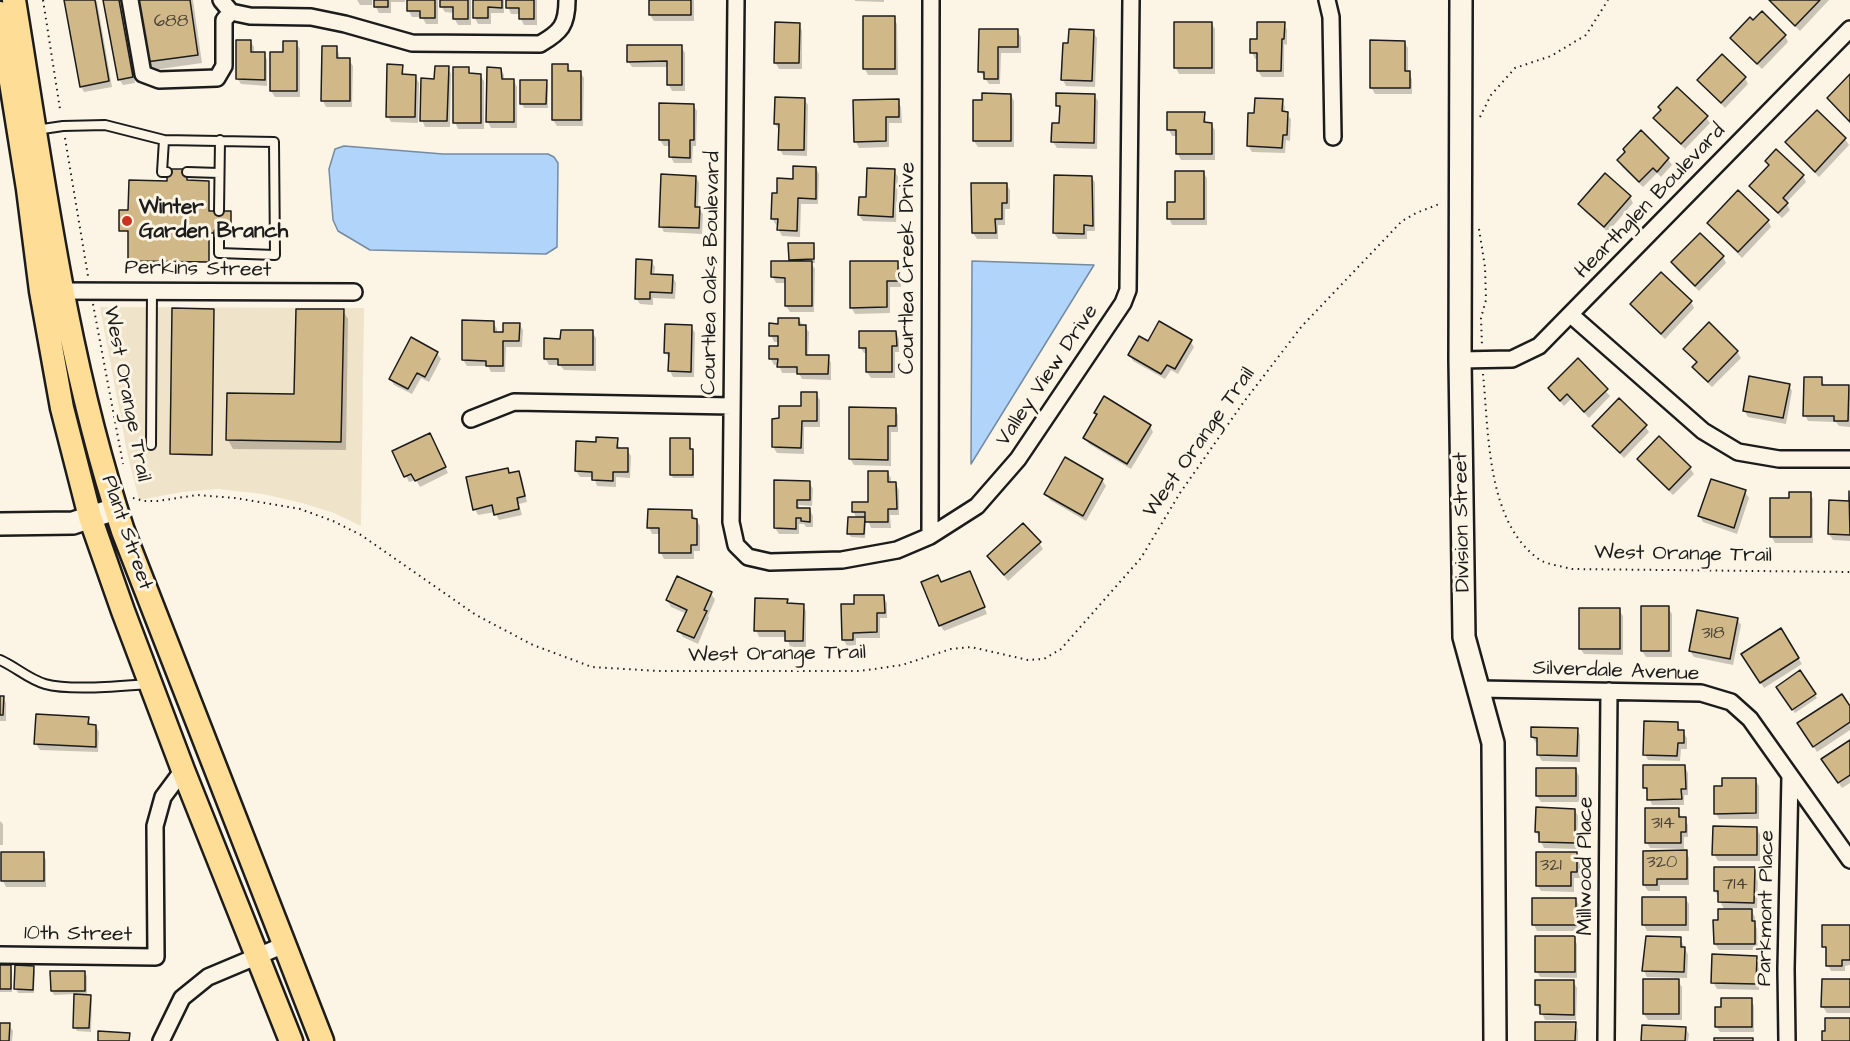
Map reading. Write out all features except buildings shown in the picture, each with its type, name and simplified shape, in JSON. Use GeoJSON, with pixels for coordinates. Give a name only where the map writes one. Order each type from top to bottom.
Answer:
{"type":"FeatureCollection","features":[{"type":"Feature","properties":{"kind":"main road","name":"Plant Street"},"geometry":{"type":"LineString","coordinates":[[11,69],[14,0]]}},
{"type":"Feature","properties":{"kind":"main road","name":"Plant Street"},"geometry":{"type":"LineString","coordinates":[[0,13],[27,132],[52,291],[62,408],[90,517],[183,770],[291,1041]]}},
{"type":"Feature","properties":{"kind":"main road","name":"Plant Street"},"geometry":{"type":"LineString","coordinates":[[52,291],[115,509],[322,1041]]}},
{"type":"Feature","properties":{"kind":"street"},"geometry":{"type":"LineString","coordinates":[[130,0],[143,74],[159,80],[216,78],[224,66],[226,6],[249,16],[311,17],[412,43],[540,44],[557,34],[567,18],[567,0]]}},
{"type":"Feature","properties":{"kind":"street","name":"Courtlea Oaks Boulevard"},"geometry":{"type":"LineString","coordinates":[[736,0],[731,522],[736,545]]}},
{"type":"Feature","properties":{"kind":"street","name":"Courtlea Creek Drive"},"geometry":{"type":"LineString","coordinates":[[930,536],[931,0]]}},
{"type":"Feature","properties":{"kind":"street","name":"Valley View Drive"},"geometry":{"type":"LineString","coordinates":[[736,545],[748,556],[770,562],[842,560],[897,550],[930,536],[977,506],[1018,459],[1123,303],[1128,290],[1131,0]]}},
{"type":"Feature","properties":{"kind":"street"},"geometry":{"type":"LineString","coordinates":[[1327,0],[1331,17],[1333,137]]}},
{"type":"Feature","properties":{"kind":"street","name":"Division Street"},"geometry":{"type":"LineString","coordinates":[[1461,0],[1460,360],[1464,637],[1493,743],[1495,1041]]}},
{"type":"Feature","properties":{"kind":"street","name":"Hearthglen Boulevard"},"geometry":{"type":"LineString","coordinates":[[1460,360],[1512,359],[1539,346],[1850,29]]}},
{"type":"Feature","properties":{"kind":"street","name":"Perkins Street"},"geometry":{"type":"LineString","coordinates":[[52,291],[354,292]]}},
{"type":"Feature","properties":{"kind":"street"},"geometry":{"type":"LineString","coordinates":[[1571,315],[1703,431],[1738,452],[1779,459],[1850,459]]}},
{"type":"Feature","properties":{"kind":"street"},"geometry":{"type":"LineString","coordinates":[[471,419],[514,402],[732,406]]}},
{"type":"Feature","properties":{"kind":"street"},"geometry":{"type":"LineString","coordinates":[[0,524],[73,522],[115,509]]}},
{"type":"Feature","properties":{"kind":"street","name":"Silverdale Avenue"},"geometry":{"type":"LineString","coordinates":[[1479,689],[1701,693],[1731,702],[1750,719],[1850,860]]}},
{"type":"Feature","properties":{"kind":"street","name":"Millwood Place"},"geometry":{"type":"LineString","coordinates":[[1606,1041],[1610,691]]}},
{"type":"Feature","properties":{"kind":"street","name":"10th Street"},"geometry":{"type":"LineString","coordinates":[[0,955],[156,957],[155,826],[163,797],[183,770]]}},
{"type":"Feature","properties":{"kind":"street","name":"Parkmont Place"},"geometry":{"type":"LineString","coordinates":[[1787,1041],[1786,969],[1790,776]]}},
{"type":"Feature","properties":{"kind":"street"},"geometry":{"type":"LineString","coordinates":[[161,1041],[182,998],[208,977],[284,945]]}},
{"type":"Feature","properties":{"kind":"lane"},"geometry":{"type":"LineString","coordinates":[[27,132],[63,126],[105,125],[164,140],[274,142],[275,255],[219,253],[219,233]]}},
{"type":"Feature","properties":{"kind":"lane"},"geometry":{"type":"LineString","coordinates":[[164,140],[162,172],[167,172]]}},
{"type":"Feature","properties":{"kind":"lane"},"geometry":{"type":"LineString","coordinates":[[219,210],[220,140]]}},
{"type":"Feature","properties":{"kind":"lane"},"geometry":{"type":"LineString","coordinates":[[187,172],[219,173]]}},
{"type":"Feature","properties":{"kind":"lane"},"geometry":{"type":"LineString","coordinates":[[151,445],[152,291]]}},
{"type":"Feature","properties":{"kind":"lane"},"geometry":{"type":"LineString","coordinates":[[0,660],[30,678],[47,684],[78,686],[150,683]]}},
{"type":"Feature","properties":{"kind":"path"},"geometry":{"type":"LineString","coordinates":[[43,0],[60,109]]}},
{"type":"Feature","properties":{"kind":"path"},"geometry":{"type":"LineString","coordinates":[[1479,119],[1491,94],[1515,68],[1551,56],[1586,35],[1608,0]]}},
{"type":"Feature","properties":{"kind":"path"},"geometry":{"type":"LineString","coordinates":[[65,138],[88,278]]}},
{"type":"Feature","properties":{"kind":"path","name":"West Orange Trail"},"geometry":{"type":"LineString","coordinates":[[128,490],[134,498],[144,501],[197,495],[235,498],[300,509],[333,521],[361,535],[476,615],[533,645],[592,667],[658,671],[860,671],[902,665],[951,649],[971,647],[1028,660],[1044,659],[1061,649],[1141,558],[1180,493],[1243,403],[1302,326],[1402,221],[1445,202]]}},
{"type":"Feature","properties":{"kind":"path"},"geometry":{"type":"LineString","coordinates":[[1479,226],[1485,267],[1486,300],[1481,318],[1482,346]]}},
{"type":"Feature","properties":{"kind":"path","name":"West Orange Trail"},"geometry":{"type":"LineString","coordinates":[[92,299],[124,468]]}},
{"type":"Feature","properties":{"kind":"path","name":"West Orange Trail"},"geometry":{"type":"LineString","coordinates":[[1483,371],[1491,458],[1498,498],[1518,539],[1543,561],[1572,569],[1850,572]]}},
{"type":"Feature","properties":{"kind":"shaded area"},"geometry":{"type":"Polygon","coordinates":[[[100,307],[364,308],[361,526],[334,513],[263,494],[218,489],[182,492],[139,500],[127,452],[100,307]]]}},
{"type":"Feature","properties":{"kind":"water"},"geometry":{"type":"Polygon","coordinates":[[[344,146],[443,154],[548,154],[558,163],[557,247],[546,254],[370,250],[338,231],[333,220],[329,169],[335,149],[344,146]]]}},
{"type":"Feature","properties":{"kind":"water"},"geometry":{"type":"Polygon","coordinates":[[[972,261],[1094,265],[971,464],[972,261]]]}},
{"type":"Feature","properties":{"kind":"place","name":"Winter Garden Branch"},"geometry":{"type":"Point","coordinates":[127,221]}}]}
